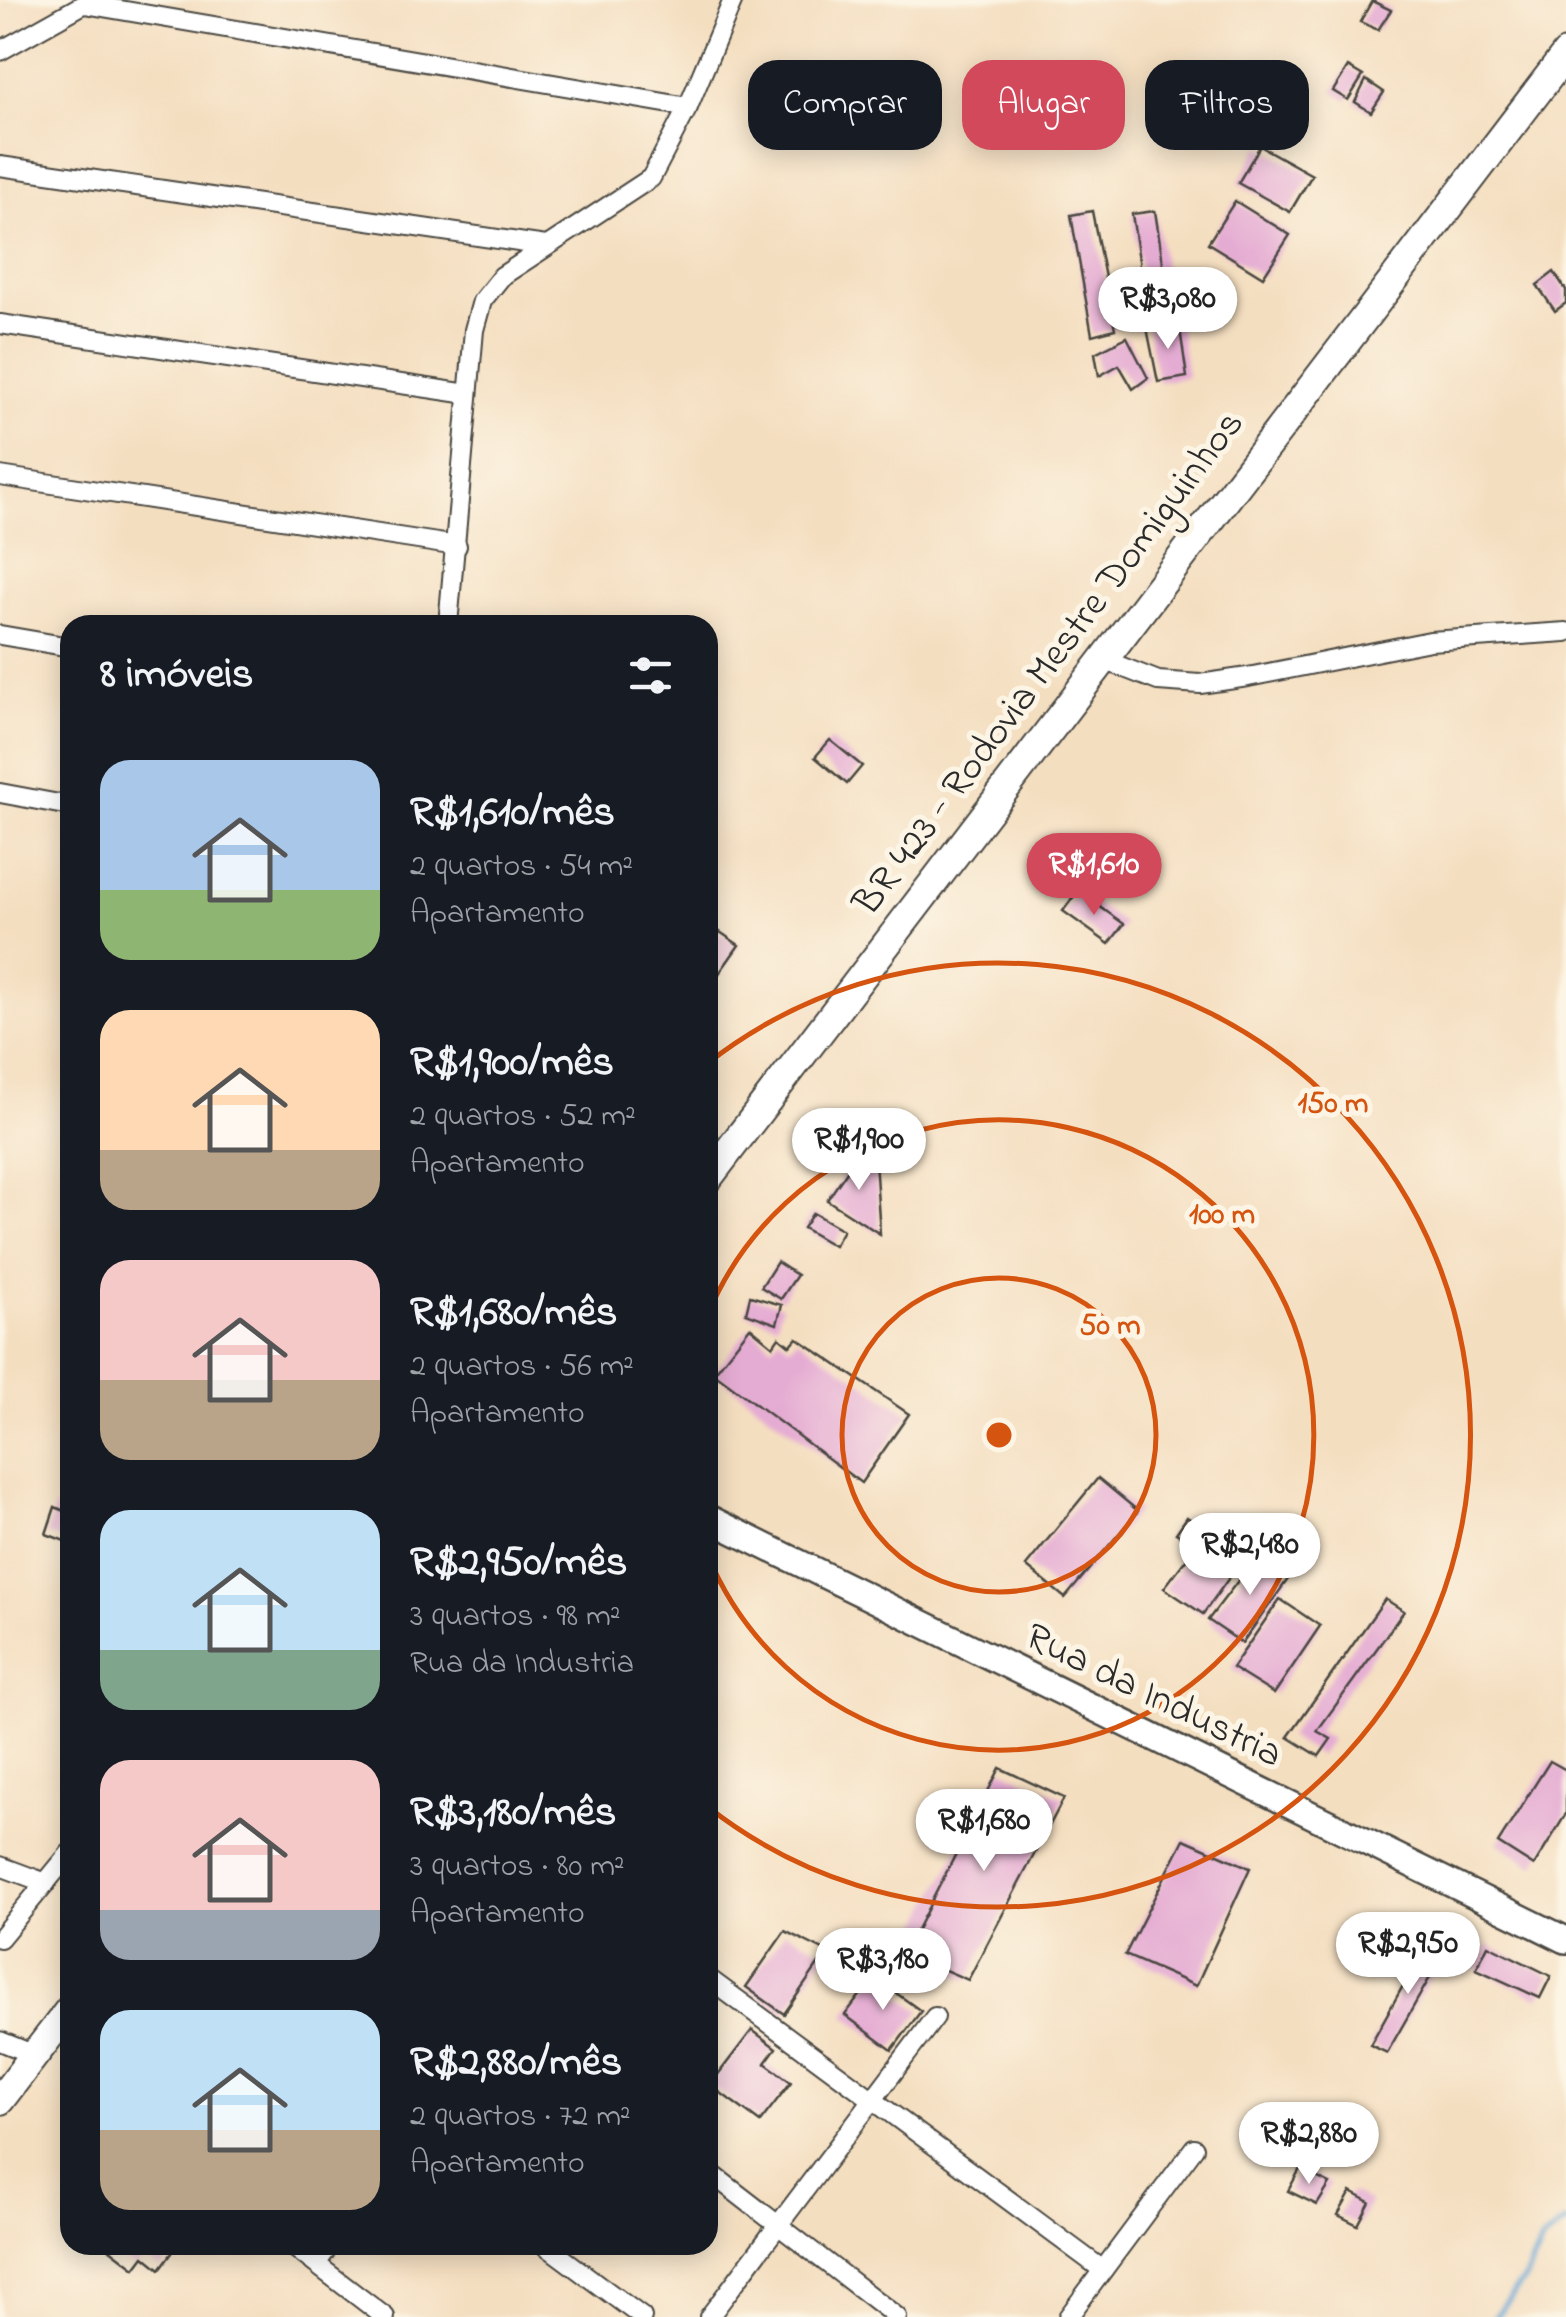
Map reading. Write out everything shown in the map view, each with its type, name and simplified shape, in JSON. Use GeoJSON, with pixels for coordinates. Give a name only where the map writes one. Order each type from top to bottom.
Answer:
{"type":"FeatureCollection","features":[{"type":"Feature","properties":{"kind":"main road","name":"BR 423 - Rodovia Mestre Domiguinhos"},"geometry":{"type":"LineString","coordinates":[[718,1165],[1566,54]]}},
{"type":"Feature","properties":{"kind":"main road"},"geometry":{"type":"LineString","coordinates":[[0,2100],[60,2022]]}},
{"type":"Feature","properties":{"kind":"street"},"geometry":{"type":"LineString","coordinates":[[449,615],[474,330],[482,301],[502,276],[651,178],[688,107],[734,0]]}},
{"type":"Feature","properties":{"kind":"street"},"geometry":{"type":"LineString","coordinates":[[0,51],[88,2],[688,107]]}},
{"type":"Feature","properties":{"kind":"street"},"geometry":{"type":"LineString","coordinates":[[0,166],[546,246]]}},
{"type":"Feature","properties":{"kind":"street"},"geometry":{"type":"LineString","coordinates":[[0,324],[468,394]]}},
{"type":"Feature","properties":{"kind":"street"},"geometry":{"type":"LineString","coordinates":[[0,476],[457,546]]}},
{"type":"Feature","properties":{"kind":"street"},"geometry":{"type":"LineString","coordinates":[[1104,660],[1158,681],[1200,684],[1430,641],[1566,632]]}},
{"type":"Feature","properties":{"kind":"street"},"geometry":{"type":"LineString","coordinates":[[0,635],[60,644]]}},
{"type":"Feature","properties":{"kind":"street"},"geometry":{"type":"LineString","coordinates":[[0,794],[60,804]]}},
{"type":"Feature","properties":{"kind":"street","name":"Rua da Industria"},"geometry":{"type":"LineString","coordinates":[[718,1523],[1566,1940]]}},
{"type":"Feature","properties":{"kind":"street"},"geometry":{"type":"LineString","coordinates":[[0,1866],[46,1883]]}},
{"type":"Feature","properties":{"kind":"street"},"geometry":{"type":"LineString","coordinates":[[0,1938],[60,1866]]}},
{"type":"Feature","properties":{"kind":"street"},"geometry":{"type":"LineString","coordinates":[[718,1985],[1103,2270]]}},
{"type":"Feature","properties":{"kind":"street"},"geometry":{"type":"LineString","coordinates":[[710,2317],[935,2018]]}},
{"type":"Feature","properties":{"kind":"street"},"geometry":{"type":"LineString","coordinates":[[0,2040],[35,2055]]}},
{"type":"Feature","properties":{"kind":"street"},"geometry":{"type":"LineString","coordinates":[[1068,2317],[1194,2148]]}},
{"type":"Feature","properties":{"kind":"street"},"geometry":{"type":"LineString","coordinates":[[718,2179],[897,2317]]}},
{"type":"Feature","properties":{"kind":"street"},"geometry":{"type":"LineString","coordinates":[[304,2255],[385,2317]]}},
{"type":"Feature","properties":{"kind":"street"},"geometry":{"type":"LineString","coordinates":[[316,2264],[323,2255]]}},
{"type":"Feature","properties":{"kind":"street"},"geometry":{"type":"LineString","coordinates":[[558,2255],[642,2317]]}},
{"type":"Feature","properties":{"kind":"building"},"geometry":{"type":"Polygon","coordinates":[[[1372,1],[1391,10],[1378,30],[1360,22],[1372,1]]]}},
{"type":"Feature","properties":{"kind":"building"},"geometry":{"type":"Polygon","coordinates":[[[1348,67],[1363,76],[1348,100],[1333,91],[1348,67]]]}},
{"type":"Feature","properties":{"kind":"building"},"geometry":{"type":"Polygon","coordinates":[[[1366,80],[1384,92],[1371,112],[1355,102],[1366,80]]]}},
{"type":"Feature","properties":{"kind":"building"},"geometry":{"type":"Polygon","coordinates":[[[1258,150],[1267,150],[1312,175],[1290,212],[1238,183],[1258,150]]]}},
{"type":"Feature","properties":{"kind":"building"},"geometry":{"type":"Polygon","coordinates":[[[1235,201],[1290,235],[1263,277],[1208,243],[1235,201]]]}},
{"type":"Feature","properties":{"kind":"building"},"geometry":{"type":"Polygon","coordinates":[[[1092,211],[1115,329],[1092,335],[1071,215],[1092,211]]]}},
{"type":"Feature","properties":{"kind":"building"},"geometry":{"type":"Polygon","coordinates":[[[1155,211],[1171,314],[1148,319],[1132,214],[1155,211]]]}},
{"type":"Feature","properties":{"kind":"building"},"geometry":{"type":"Polygon","coordinates":[[[1554,272],[1566,290],[1566,303],[1555,311],[1537,285],[1554,272]]]}},
{"type":"Feature","properties":{"kind":"building"},"geometry":{"type":"Polygon","coordinates":[[[1179,322],[1187,377],[1158,382],[1147,328],[1179,322]]]}},
{"type":"Feature","properties":{"kind":"building"},"geometry":{"type":"Polygon","coordinates":[[[1127,337],[1148,378],[1133,389],[1119,365],[1099,376],[1095,353],[1127,337]]]}},
{"type":"Feature","properties":{"kind":"building"},"geometry":{"type":"Polygon","coordinates":[[[830,740],[862,766],[847,784],[815,757],[830,740]]]}},
{"type":"Feature","properties":{"kind":"building"},"geometry":{"type":"Polygon","coordinates":[[[1078,891],[1124,924],[1109,944],[1063,911],[1078,891]]]}},
{"type":"Feature","properties":{"kind":"building"},"geometry":{"type":"Polygon","coordinates":[[[718,934],[739,945],[718,975],[718,934]]]}},
{"type":"Feature","properties":{"kind":"building"},"geometry":{"type":"Polygon","coordinates":[[[859,1154],[875,1160],[880,1234],[827,1200],[859,1154]]]}},
{"type":"Feature","properties":{"kind":"building"},"geometry":{"type":"Polygon","coordinates":[[[813,1213],[843,1230],[834,1246],[803,1228],[813,1213]]]}},
{"type":"Feature","properties":{"kind":"building"},"geometry":{"type":"Polygon","coordinates":[[[777,1262],[797,1275],[781,1299],[761,1287],[777,1262]]]}},
{"type":"Feature","properties":{"kind":"building"},"geometry":{"type":"Polygon","coordinates":[[[750,1296],[782,1305],[777,1324],[746,1313],[750,1296]]]}},
{"type":"Feature","properties":{"kind":"building"},"geometry":{"type":"Polygon","coordinates":[[[750,1327],[773,1346],[779,1337],[790,1346],[797,1338],[909,1414],[861,1483],[718,1376],[718,1368],[750,1327]]]}},
{"type":"Feature","properties":{"kind":"building"},"geometry":{"type":"Polygon","coordinates":[[[1098,1478],[1138,1511],[1065,1598],[1026,1566],[1098,1478]]]}},
{"type":"Feature","properties":{"kind":"building"},"geometry":{"type":"Polygon","coordinates":[[[55,1507],[60,1509],[60,1539],[46,1534],[55,1507]]]}},
{"type":"Feature","properties":{"kind":"building"},"geometry":{"type":"Polygon","coordinates":[[[1187,1517],[1208,1531],[1196,1545],[1176,1533],[1187,1517]]]}},
{"type":"Feature","properties":{"kind":"building"},"geometry":{"type":"Polygon","coordinates":[[[1194,1549],[1231,1575],[1203,1614],[1164,1588],[1194,1549]]]}},
{"type":"Feature","properties":{"kind":"building"},"geometry":{"type":"Polygon","coordinates":[[[1260,1552],[1291,1575],[1242,1643],[1208,1620],[1260,1552]]]}},
{"type":"Feature","properties":{"kind":"building"},"geometry":{"type":"Polygon","coordinates":[[[1280,1599],[1320,1626],[1274,1694],[1232,1668],[1280,1599]]]}},
{"type":"Feature","properties":{"kind":"building"},"geometry":{"type":"Polygon","coordinates":[[[1385,1599],[1404,1611],[1317,1731],[1331,1739],[1319,1756],[1288,1737],[1385,1599]]]}},
{"type":"Feature","properties":{"kind":"building"},"geometry":{"type":"Polygon","coordinates":[[[1550,1761],[1566,1770],[1566,1814],[1534,1866],[1498,1843],[1550,1761]]]}},
{"type":"Feature","properties":{"kind":"building"},"geometry":{"type":"Polygon","coordinates":[[[1000,1768],[1064,1798],[968,1980],[905,1953],[1000,1768]]]}},
{"type":"Feature","properties":{"kind":"building"},"geometry":{"type":"Polygon","coordinates":[[[1184,1839],[1250,1868],[1196,1986],[1125,1955],[1184,1839]]]}},
{"type":"Feature","properties":{"kind":"building"},"geometry":{"type":"Polygon","coordinates":[[[785,1931],[827,1952],[784,2014],[746,1987],[785,1931]]]}},
{"type":"Feature","properties":{"kind":"building"},"geometry":{"type":"Polygon","coordinates":[[[1428,1941],[1445,1951],[1387,2053],[1370,2045],[1428,1941]]]}},
{"type":"Feature","properties":{"kind":"building"},"geometry":{"type":"Polygon","coordinates":[[[1488,1945],[1551,1976],[1540,1998],[1476,1969],[1488,1945]]]}},
{"type":"Feature","properties":{"kind":"building"},"geometry":{"type":"Polygon","coordinates":[[[874,1977],[921,2011],[892,2050],[845,2015],[874,1977]]]}},
{"type":"Feature","properties":{"kind":"building"},"geometry":{"type":"Polygon","coordinates":[[[752,2030],[776,2048],[765,2063],[791,2082],[760,2122],[718,2091],[718,2075],[752,2030]]]}},
{"type":"Feature","properties":{"kind":"building"},"geometry":{"type":"Polygon","coordinates":[[[1300,2169],[1330,2184],[1317,2205],[1288,2191],[1300,2169]]]}},
{"type":"Feature","properties":{"kind":"building"},"geometry":{"type":"Polygon","coordinates":[[[1351,2192],[1370,2202],[1358,2225],[1338,2215],[1351,2192]]]}},
{"type":"Feature","properties":{"kind":"building"},"geometry":{"type":"Polygon","coordinates":[[[118,2255],[170,2255],[160,2269],[144,2256],[135,2268],[118,2255]]]}},
{"type":"Feature","properties":{"kind":"waterway"},"geometry":{"type":"LineString","coordinates":[[1495,2317],[1526,2277],[1542,2241],[1566,2222]]}}]}
